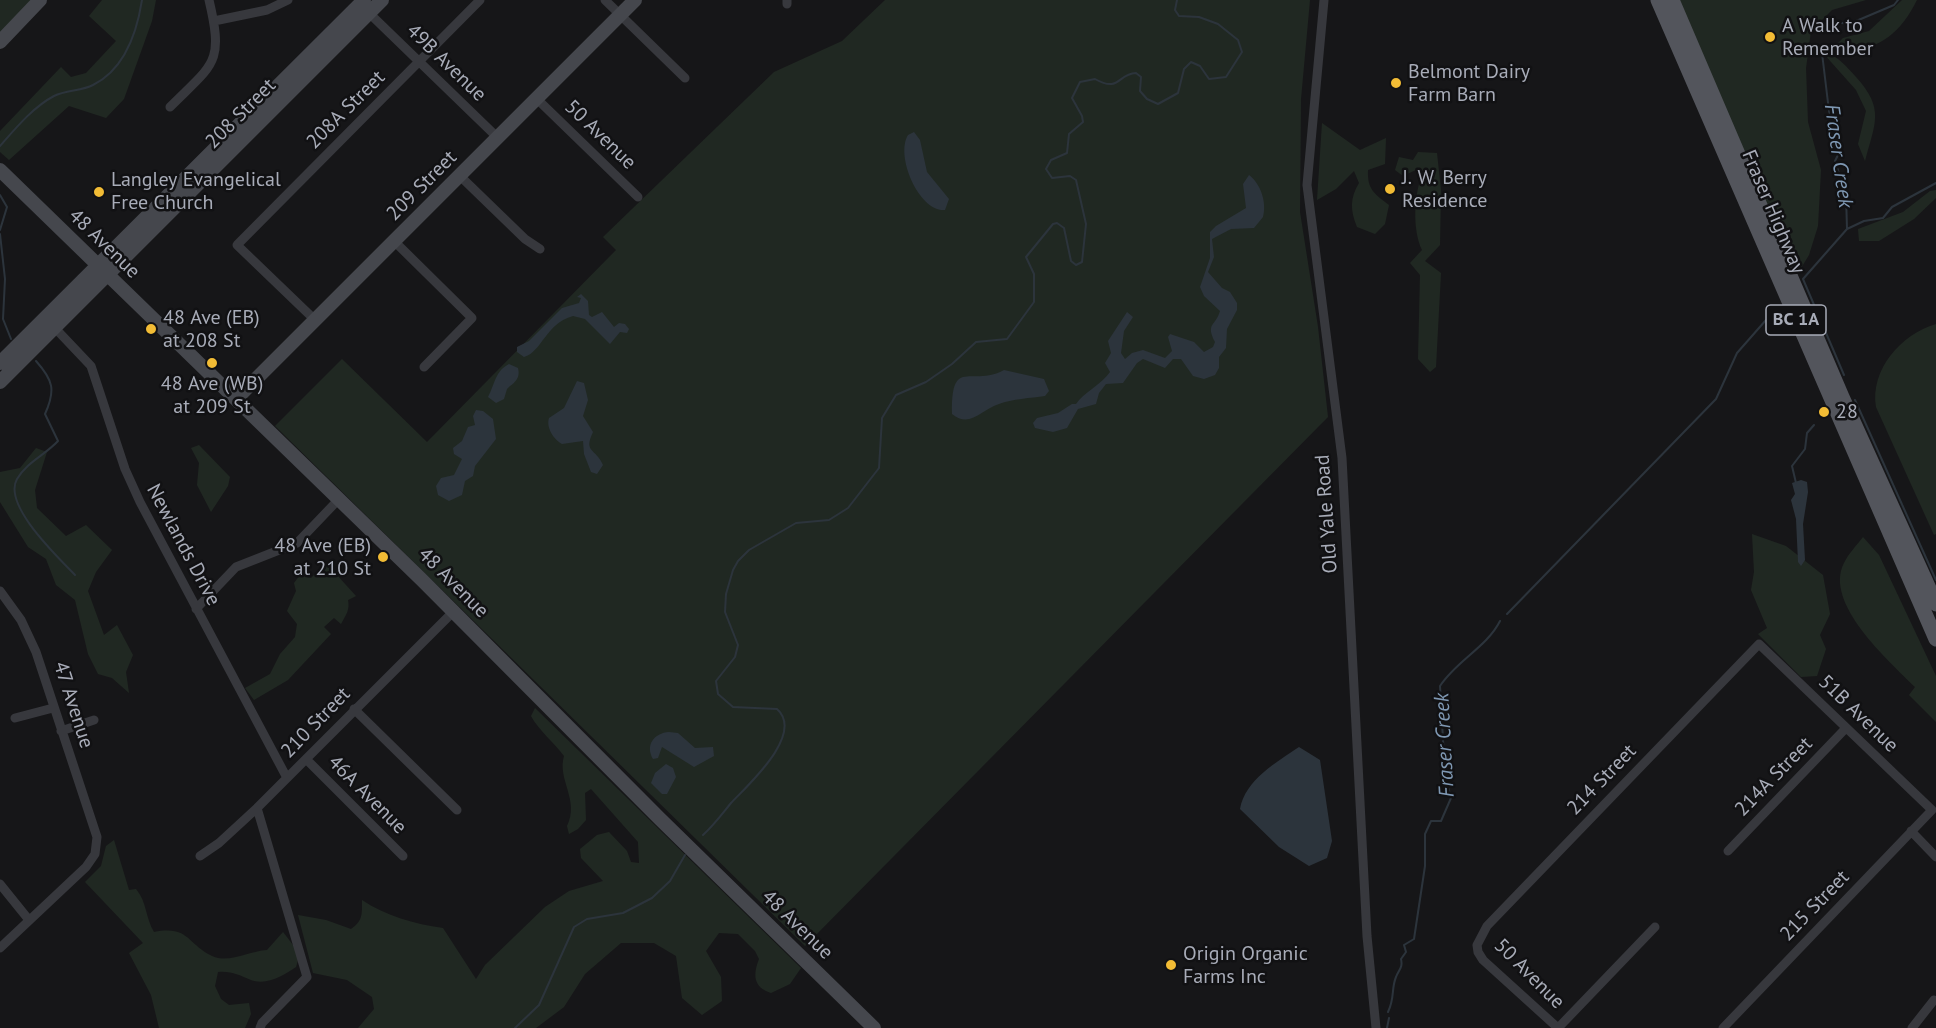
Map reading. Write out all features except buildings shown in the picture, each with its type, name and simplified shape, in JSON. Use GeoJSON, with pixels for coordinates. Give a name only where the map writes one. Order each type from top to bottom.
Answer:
{"type":"FeatureCollection","features":[{"type":"Feature","properties":{"kind":"main road"},"geometry":{"type":"LineString","coordinates":[[0,42],[40,0]]}},
{"type":"Feature","properties":{"kind":"main road","name":"208 Street"},"geometry":{"type":"LineString","coordinates":[[0,363],[104,271],[367,6],[382,0]]}},
{"type":"Feature","properties":{"kind":"main road","name":"209 Street"},"geometry":{"type":"LineString","coordinates":[[237,398],[635,0]]}},
{"type":"Feature","properties":{"kind":"main road","name":"Fraser Highway"},"geometry":{"type":"LineString","coordinates":[[1658,0],[1936,639]]}},
{"type":"Feature","properties":{"kind":"main road","name":"Fraser Highway"},"geometry":{"type":"LineString","coordinates":[[1672,0],[1842,397],[1936,604]]}},
{"type":"Feature","properties":{"kind":"main road","name":"48 Avenue"},"geometry":{"type":"LineString","coordinates":[[0,170],[454,611],[660,819],[874,1028]]}},
{"type":"Feature","properties":{"kind":"main road","name":"208 Street"},"geometry":{"type":"LineString","coordinates":[[0,382],[55,328],[104,271]]}},
{"type":"Feature","properties":{"kind":"street"},"geometry":{"type":"LineString","coordinates":[[170,107],[212,62],[217,43],[209,0]]}},
{"type":"Feature","properties":{"kind":"street"},"geometry":{"type":"LineString","coordinates":[[214,21],[267,9],[288,0]]}},
{"type":"Feature","properties":{"kind":"street","name":"208A Street"},"geometry":{"type":"LineString","coordinates":[[315,320],[237,245],[480,0]]}},
{"type":"Feature","properties":{"kind":"street"},"geometry":{"type":"LineString","coordinates":[[605,0],[685,78]]}},
{"type":"Feature","properties":{"kind":"street","name":"Old Yale Road"},"geometry":{"type":"LineString","coordinates":[[1324,0],[1308,185],[1342,458],[1367,936],[1376,1028]]}},
{"type":"Feature","properties":{"kind":"street","name":"49B Avenue"},"geometry":{"type":"LineString","coordinates":[[367,6],[419,62],[498,138]]}},
{"type":"Feature","properties":{"kind":"street","name":"50 Avenue"},"geometry":{"type":"LineString","coordinates":[[537,99],[638,197]]}},
{"type":"Feature","properties":{"kind":"street"},"geometry":{"type":"LineString","coordinates":[[460,176],[525,239],[540,249]]}},
{"type":"Feature","properties":{"kind":"street"},"geometry":{"type":"LineString","coordinates":[[394,241],[472,318],[424,367]]}},
{"type":"Feature","properties":{"kind":"street","name":"Newlands Drive"},"geometry":{"type":"LineString","coordinates":[[55,328],[91,366],[125,469],[196,609],[287,778]]}},
{"type":"Feature","properties":{"kind":"street"},"geometry":{"type":"LineString","coordinates":[[196,609],[236,567],[297,543],[339,499]]}},
{"type":"Feature","properties":{"kind":"street","name":"47 Avenue"},"geometry":{"type":"LineString","coordinates":[[2,597],[21,620],[36,652],[97,837],[95,854],[86,867],[29,920]]}},
{"type":"Feature","properties":{"kind":"street","name":"210 Street"},"geometry":{"type":"LineString","coordinates":[[200,856],[219,843],[257,808],[454,611]]}},
{"type":"Feature","properties":{"kind":"street","name":"51B Avenue"},"geometry":{"type":"LineString","coordinates":[[1759,644],[1932,810]]}},
{"type":"Feature","properties":{"kind":"street","name":"214 Street"},"geometry":{"type":"LineString","coordinates":[[1477,945],[1487,926],[1759,644]]}},
{"type":"Feature","properties":{"kind":"street"},"geometry":{"type":"LineString","coordinates":[[15,718],[54,708]]}},
{"type":"Feature","properties":{"kind":"street"},"geometry":{"type":"LineString","coordinates":[[354,709],[457,810]]}},
{"type":"Feature","properties":{"kind":"street"},"geometry":{"type":"LineString","coordinates":[[61,731],[94,720]]}},
{"type":"Feature","properties":{"kind":"street","name":"214A Street"},"geometry":{"type":"LineString","coordinates":[[1728,851],[1846,728]]}},
{"type":"Feature","properties":{"kind":"street","name":"46A Avenue"},"geometry":{"type":"LineString","coordinates":[[306,759],[403,856]]}},
{"type":"Feature","properties":{"kind":"street"},"geometry":{"type":"LineString","coordinates":[[257,808],[307,977],[262,1023],[260,1028]]}},
{"type":"Feature","properties":{"kind":"street","name":"215 Street"},"geometry":{"type":"LineString","coordinates":[[1723,1028],[1932,810]]}},
{"type":"Feature","properties":{"kind":"street"},"geometry":{"type":"LineString","coordinates":[[1911,831],[1936,857]]}},
{"type":"Feature","properties":{"kind":"street"},"geometry":{"type":"LineString","coordinates":[[0,884],[29,920],[0,948]]}},
{"type":"Feature","properties":{"kind":"street"},"geometry":{"type":"LineString","coordinates":[[1558,1028],[1655,927]]}},
{"type":"Feature","properties":{"kind":"street","name":"50 Avenue"},"geometry":{"type":"LineString","coordinates":[[1477,945],[1483,960],[1558,1028]]}},
{"type":"Feature","properties":{"kind":"street"},"geometry":{"type":"LineString","coordinates":[[1916,1027],[1934,1000]]}},
{"type":"Feature","properties":{"kind":"shaded area"},"geometry":{"type":"Polygon","coordinates":[[[0,0],[32,0],[0,33],[0,0]]]}},
{"type":"Feature","properties":{"kind":"shaded area"},"geometry":{"type":"Polygon","coordinates":[[[102,0],[156,0],[152,21],[124,99],[106,118],[69,106],[9,160],[0,152],[0,131],[61,67],[71,77],[86,73],[116,41],[89,16],[102,0]]]}},
{"type":"Feature","properties":{"kind":"shaded area"},"geometry":{"type":"Polygon","coordinates":[[[885,0],[1310,0],[1301,99],[1300,212],[1318,327],[1328,417],[805,946],[275,426],[342,359],[427,442],[616,250],[603,237],[774,72],[842,41],[885,0]]]}},
{"type":"Feature","properties":{"kind":"shaded area"},"geometry":{"type":"Polygon","coordinates":[[[1673,0],[1866,0],[1832,10],[1811,31],[1806,68],[1808,122],[1821,170],[1818,226],[1809,255],[1795,278],[1673,0]]]}},
{"type":"Feature","properties":{"kind":"shaded area"},"geometry":{"type":"Polygon","coordinates":[[[1902,0],[1917,0],[1897,30],[1888,37],[1869,47],[1844,52],[1837,44],[1843,38],[1869,31],[1902,0]]]}},
{"type":"Feature","properties":{"kind":"shaded area"},"geometry":{"type":"Polygon","coordinates":[[[1827,52],[1849,69],[1871,98],[1875,117],[1865,161],[1858,144],[1866,111],[1856,90],[1823,53],[1827,52]]]}},
{"type":"Feature","properties":{"kind":"shaded area"},"geometry":{"type":"Polygon","coordinates":[[[1322,123],[1360,150],[1386,138],[1385,164],[1368,170],[1370,187],[1389,205],[1385,224],[1375,234],[1357,227],[1355,221],[1352,210],[1353,199],[1359,183],[1354,171],[1336,189],[1317,200],[1322,123]]]}},
{"type":"Feature","properties":{"kind":"shaded area"},"geometry":{"type":"Polygon","coordinates":[[[914,132],[920,140],[927,172],[949,199],[945,210],[935,208],[926,202],[912,181],[907,168],[905,144],[908,135],[914,132]]]}},
{"type":"Feature","properties":{"kind":"shaded area"},"geometry":{"type":"Polygon","coordinates":[[[1418,152],[1437,153],[1441,190],[1440,245],[1425,261],[1441,273],[1436,367],[1430,372],[1418,359],[1420,275],[1410,263],[1422,250],[1415,211],[1423,172],[1420,168],[1403,176],[1395,170],[1399,157],[1413,160],[1418,152]]]}},
{"type":"Feature","properties":{"kind":"shaded area"},"geometry":{"type":"Polygon","coordinates":[[[1249,175],[1257,183],[1262,194],[1263,217],[1254,228],[1231,229],[1212,239],[1214,257],[1208,272],[1222,288],[1230,292],[1237,303],[1237,310],[1227,329],[1226,348],[1219,357],[1219,368],[1215,375],[1204,379],[1193,376],[1181,359],[1173,359],[1165,368],[1143,359],[1137,363],[1123,383],[1106,384],[1099,393],[1096,404],[1078,409],[1067,428],[1053,432],[1035,428],[1033,423],[1037,418],[1058,413],[1076,404],[1110,372],[1105,363],[1111,353],[1108,341],[1127,312],[1133,317],[1124,331],[1121,353],[1125,359],[1132,353],[1143,350],[1165,358],[1172,351],[1168,337],[1170,334],[1194,342],[1204,352],[1213,347],[1215,342],[1211,328],[1220,311],[1204,296],[1200,287],[1210,258],[1210,232],[1246,208],[1243,184],[1249,175]]]}},
{"type":"Feature","properties":{"kind":"shaded area"},"geometry":{"type":"Polygon","coordinates":[[[1936,190],[1936,198],[1914,219],[1879,241],[1859,241],[1858,229],[1903,212],[1930,191],[1936,190]]]}},
{"type":"Feature","properties":{"kind":"shaded area"},"geometry":{"type":"Polygon","coordinates":[[[581,294],[588,301],[589,315],[592,317],[602,312],[614,327],[619,323],[625,324],[629,329],[627,333],[620,332],[610,344],[585,319],[573,316],[556,325],[530,354],[524,357],[517,352],[517,347],[529,341],[562,308],[579,303],[581,298],[577,297],[581,294]]]}},
{"type":"Feature","properties":{"kind":"shaded area"},"geometry":{"type":"Polygon","coordinates":[[[1936,324],[1936,534],[1934,535],[1876,407],[1875,393],[1883,367],[1891,355],[1911,336],[1936,324]]]}},
{"type":"Feature","properties":{"kind":"shaded area"},"geometry":{"type":"Polygon","coordinates":[[[509,364],[518,368],[518,376],[507,389],[504,399],[496,403],[488,397],[498,374],[509,364]]]}},
{"type":"Feature","properties":{"kind":"shaded area"},"geometry":{"type":"Polygon","coordinates":[[[1004,370],[1044,379],[1049,391],[1045,396],[993,406],[970,419],[958,418],[952,414],[955,385],[959,379],[992,375],[1004,370]]]}},
{"type":"Feature","properties":{"kind":"shaded area"},"geometry":{"type":"Polygon","coordinates":[[[577,381],[584,383],[588,400],[583,416],[593,432],[589,444],[603,465],[597,474],[591,472],[584,454],[583,441],[562,444],[553,436],[548,425],[549,418],[564,408],[577,381]]]}},
{"type":"Feature","properties":{"kind":"shaded area"},"geometry":{"type":"Polygon","coordinates":[[[476,410],[483,411],[493,419],[496,439],[475,466],[473,476],[465,481],[462,495],[449,501],[438,495],[436,486],[441,478],[454,475],[462,459],[454,454],[453,448],[462,441],[468,427],[475,425],[473,416],[476,410]]]}},
{"type":"Feature","properties":{"kind":"shaded area"},"geometry":{"type":"Polygon","coordinates":[[[199,445],[230,477],[228,486],[211,512],[197,485],[199,463],[191,448],[199,445]]]}},
{"type":"Feature","properties":{"kind":"shaded area"},"geometry":{"type":"Polygon","coordinates":[[[36,448],[47,452],[35,490],[37,508],[66,536],[86,525],[112,550],[96,572],[88,591],[104,635],[117,625],[133,655],[126,672],[129,693],[112,678],[98,674],[88,654],[75,600],[56,585],[46,559],[28,547],[0,502],[0,472],[20,468],[36,448]]]}},
{"type":"Feature","properties":{"kind":"shaded area"},"geometry":{"type":"Polygon","coordinates":[[[1801,480],[1807,482],[1808,492],[1803,524],[1805,560],[1801,566],[1798,562],[1796,519],[1791,500],[1795,494],[1792,483],[1801,480]]]}},
{"type":"Feature","properties":{"kind":"shaded area"},"geometry":{"type":"Polygon","coordinates":[[[1752,534],[1786,546],[1823,575],[1830,614],[1820,635],[1826,649],[1817,676],[1801,677],[1758,634],[1767,628],[1751,590],[1754,572],[1752,534]]]}},
{"type":"Feature","properties":{"kind":"shaded area"},"geometry":{"type":"Polygon","coordinates":[[[1863,537],[1879,555],[1936,676],[1936,722],[1909,695],[1915,687],[1862,630],[1850,613],[1843,596],[1840,579],[1844,563],[1863,537]]]}},
{"type":"Feature","properties":{"kind":"shaded area"},"geometry":{"type":"Polygon","coordinates":[[[326,563],[356,596],[348,600],[348,610],[341,624],[334,618],[324,627],[331,634],[288,680],[254,700],[245,688],[270,674],[280,654],[295,637],[297,624],[287,611],[296,591],[294,583],[300,575],[311,578],[326,563]]]}},
{"type":"Feature","properties":{"kind":"shaded area"},"geometry":{"type":"Polygon","coordinates":[[[535,708],[801,968],[790,984],[771,993],[765,990],[756,980],[759,959],[755,951],[738,934],[719,933],[706,951],[721,977],[722,1001],[702,1015],[682,998],[676,956],[654,943],[621,943],[585,974],[564,1007],[536,1028],[358,1028],[374,1009],[372,997],[347,980],[313,973],[298,915],[326,920],[351,929],[361,917],[362,900],[381,911],[401,918],[443,928],[476,979],[485,965],[545,907],[569,891],[603,881],[581,858],[580,849],[597,835],[609,832],[627,851],[631,862],[639,863],[638,842],[591,789],[585,793],[586,820],[578,829],[569,834],[567,826],[571,807],[563,773],[564,756],[531,716],[535,708]]]}},
{"type":"Feature","properties":{"kind":"shaded area"},"geometry":{"type":"Polygon","coordinates":[[[669,732],[678,733],[695,748],[713,747],[714,756],[694,767],[662,747],[658,758],[653,759],[650,749],[652,741],[655,737],[669,732]]]}},
{"type":"Feature","properties":{"kind":"shaded area"},"geometry":{"type":"Polygon","coordinates":[[[1299,747],[1320,760],[1332,841],[1327,858],[1309,866],[1279,847],[1240,809],[1248,789],[1255,781],[1299,747]]]}},
{"type":"Feature","properties":{"kind":"shaded area"},"geometry":{"type":"Polygon","coordinates":[[[666,764],[673,768],[676,777],[667,794],[662,794],[651,783],[655,773],[666,764]]]}},
{"type":"Feature","properties":{"kind":"shaded area"},"geometry":{"type":"Polygon","coordinates":[[[114,840],[129,890],[136,889],[140,894],[154,932],[181,933],[212,956],[225,959],[267,950],[283,932],[300,954],[296,967],[269,981],[251,980],[232,973],[218,972],[215,986],[221,999],[229,1005],[249,1003],[251,1014],[245,1028],[159,1028],[151,995],[129,953],[143,943],[85,882],[101,866],[106,846],[114,840]]]}},
{"type":"Feature","properties":{"kind":"waterway"},"geometry":{"type":"LineString","coordinates":[[0,146],[25,119],[46,101],[59,94],[93,85],[113,69],[121,60],[133,37],[142,0]]}},
{"type":"Feature","properties":{"kind":"waterway"},"geometry":{"type":"LineString","coordinates":[[703,835],[771,759],[784,732],[784,719],[777,709],[733,707],[718,694],[716,681],[735,657],[738,645],[725,612],[726,594],[738,561],[749,550],[796,523],[829,520],[848,508],[879,468],[882,418],[896,395],[926,382],[952,364],[976,342],[1007,339],[1034,302],[1034,274],[1026,257],[1053,224],[1057,223],[1064,228],[1071,261],[1076,265],[1082,262],[1086,224],[1076,180],[1070,176],[1052,178],[1046,169],[1051,160],[1067,153],[1069,134],[1083,122],[1072,98],[1080,82],[1095,79],[1103,83],[1114,84],[1125,76],[1136,73],[1141,77],[1140,91],[1147,99],[1158,104],[1178,93],[1184,69],[1191,62],[1200,66],[1209,79],[1226,77],[1242,52],[1238,40],[1218,24],[1199,17],[1179,16],[1175,10],[1177,0]]}},
{"type":"Feature","properties":{"kind":"waterway","name":"Fraser Creek"},"geometry":{"type":"LineString","coordinates":[[1829,24],[1835,22],[1849,24],[1894,5],[1898,0]]}},
{"type":"Feature","properties":{"kind":"waterway","name":"Fraser Creek"},"geometry":{"type":"LineString","coordinates":[[1822,53],[1829,111],[1835,130],[1838,155],[1835,161],[1846,195],[1847,229],[1803,279],[1844,375]]}},
{"type":"Feature","properties":{"kind":"waterway"},"geometry":{"type":"LineString","coordinates":[[1847,229],[1864,221],[1883,218],[1892,207],[1936,183]]}},
{"type":"Feature","properties":{"kind":"waterway"},"geometry":{"type":"LineString","coordinates":[[0,195],[7,207],[0,230]]}},
{"type":"Feature","properties":{"kind":"waterway"},"geometry":{"type":"LineString","coordinates":[[0,234],[5,279],[3,319],[11,339]]}},
{"type":"Feature","properties":{"kind":"waterway","name":"Fraser Creek"},"geometry":{"type":"LineString","coordinates":[[1507,614],[1716,399],[1737,353],[1766,320]]}},
{"type":"Feature","properties":{"kind":"waterway"},"geometry":{"type":"LineString","coordinates":[[36,361],[46,374],[51,386],[51,398],[45,414],[58,441],[31,463],[17,479],[15,490],[17,503],[34,530],[75,575]]}},
{"type":"Feature","properties":{"kind":"waterway"},"geometry":{"type":"LineString","coordinates":[[1855,400],[1936,580]]}},
{"type":"Feature","properties":{"kind":"waterway"},"geometry":{"type":"LineString","coordinates":[[1796,483],[1792,466],[1805,449],[1807,433],[1814,425]]}},
{"type":"Feature","properties":{"kind":"waterway","name":"Fraser Creek"},"geometry":{"type":"LineString","coordinates":[[1388,1012],[1395,981],[1401,967],[1401,959],[1406,952],[1404,945],[1414,939],[1425,866],[1425,834],[1431,821],[1441,821],[1451,798],[1445,775],[1440,686],[1454,669],[1487,639],[1500,621]]}},
{"type":"Feature","properties":{"kind":"waterway"},"geometry":{"type":"LineString","coordinates":[[515,1028],[539,1005],[574,927],[587,919],[623,913],[652,898],[670,881],[685,855]]}},
{"type":"Feature","properties":{"kind":"waterway","name":"Fraser Creek"},"geometry":{"type":"LineString","coordinates":[[1387,1028],[1389,1018]]}},
{"type":"Feature","properties":{"kind":"place","name":"A Walk to Remember"},"geometry":{"type":"Point","coordinates":[1770,37]}},
{"type":"Feature","properties":{"kind":"place","name":"Belmont Dairy Farm Barn"},"geometry":{"type":"Point","coordinates":[1396,83]}},
{"type":"Feature","properties":{"kind":"place","name":"J. W. Berry Residence"},"geometry":{"type":"Point","coordinates":[1390,189]}},
{"type":"Feature","properties":{"kind":"place","name":"Langley Evangelical Free Church"},"geometry":{"type":"Point","coordinates":[99,192]}},
{"type":"Feature","properties":{"kind":"place","name":"48 Ave (EB) at 208 St"},"geometry":{"type":"Point","coordinates":[151,329]}},
{"type":"Feature","properties":{"kind":"place","name":"48 Ave (WB) at 209 St"},"geometry":{"type":"Point","coordinates":[212,363]}},
{"type":"Feature","properties":{"kind":"place","name":"28"},"geometry":{"type":"Point","coordinates":[1824,412]}},
{"type":"Feature","properties":{"kind":"place","name":"48 Ave (EB) at 210 St"},"geometry":{"type":"Point","coordinates":[383,557]}},
{"type":"Feature","properties":{"kind":"place","name":"Origin Organic Farms Inc"},"geometry":{"type":"Point","coordinates":[1171,965]}}]}
